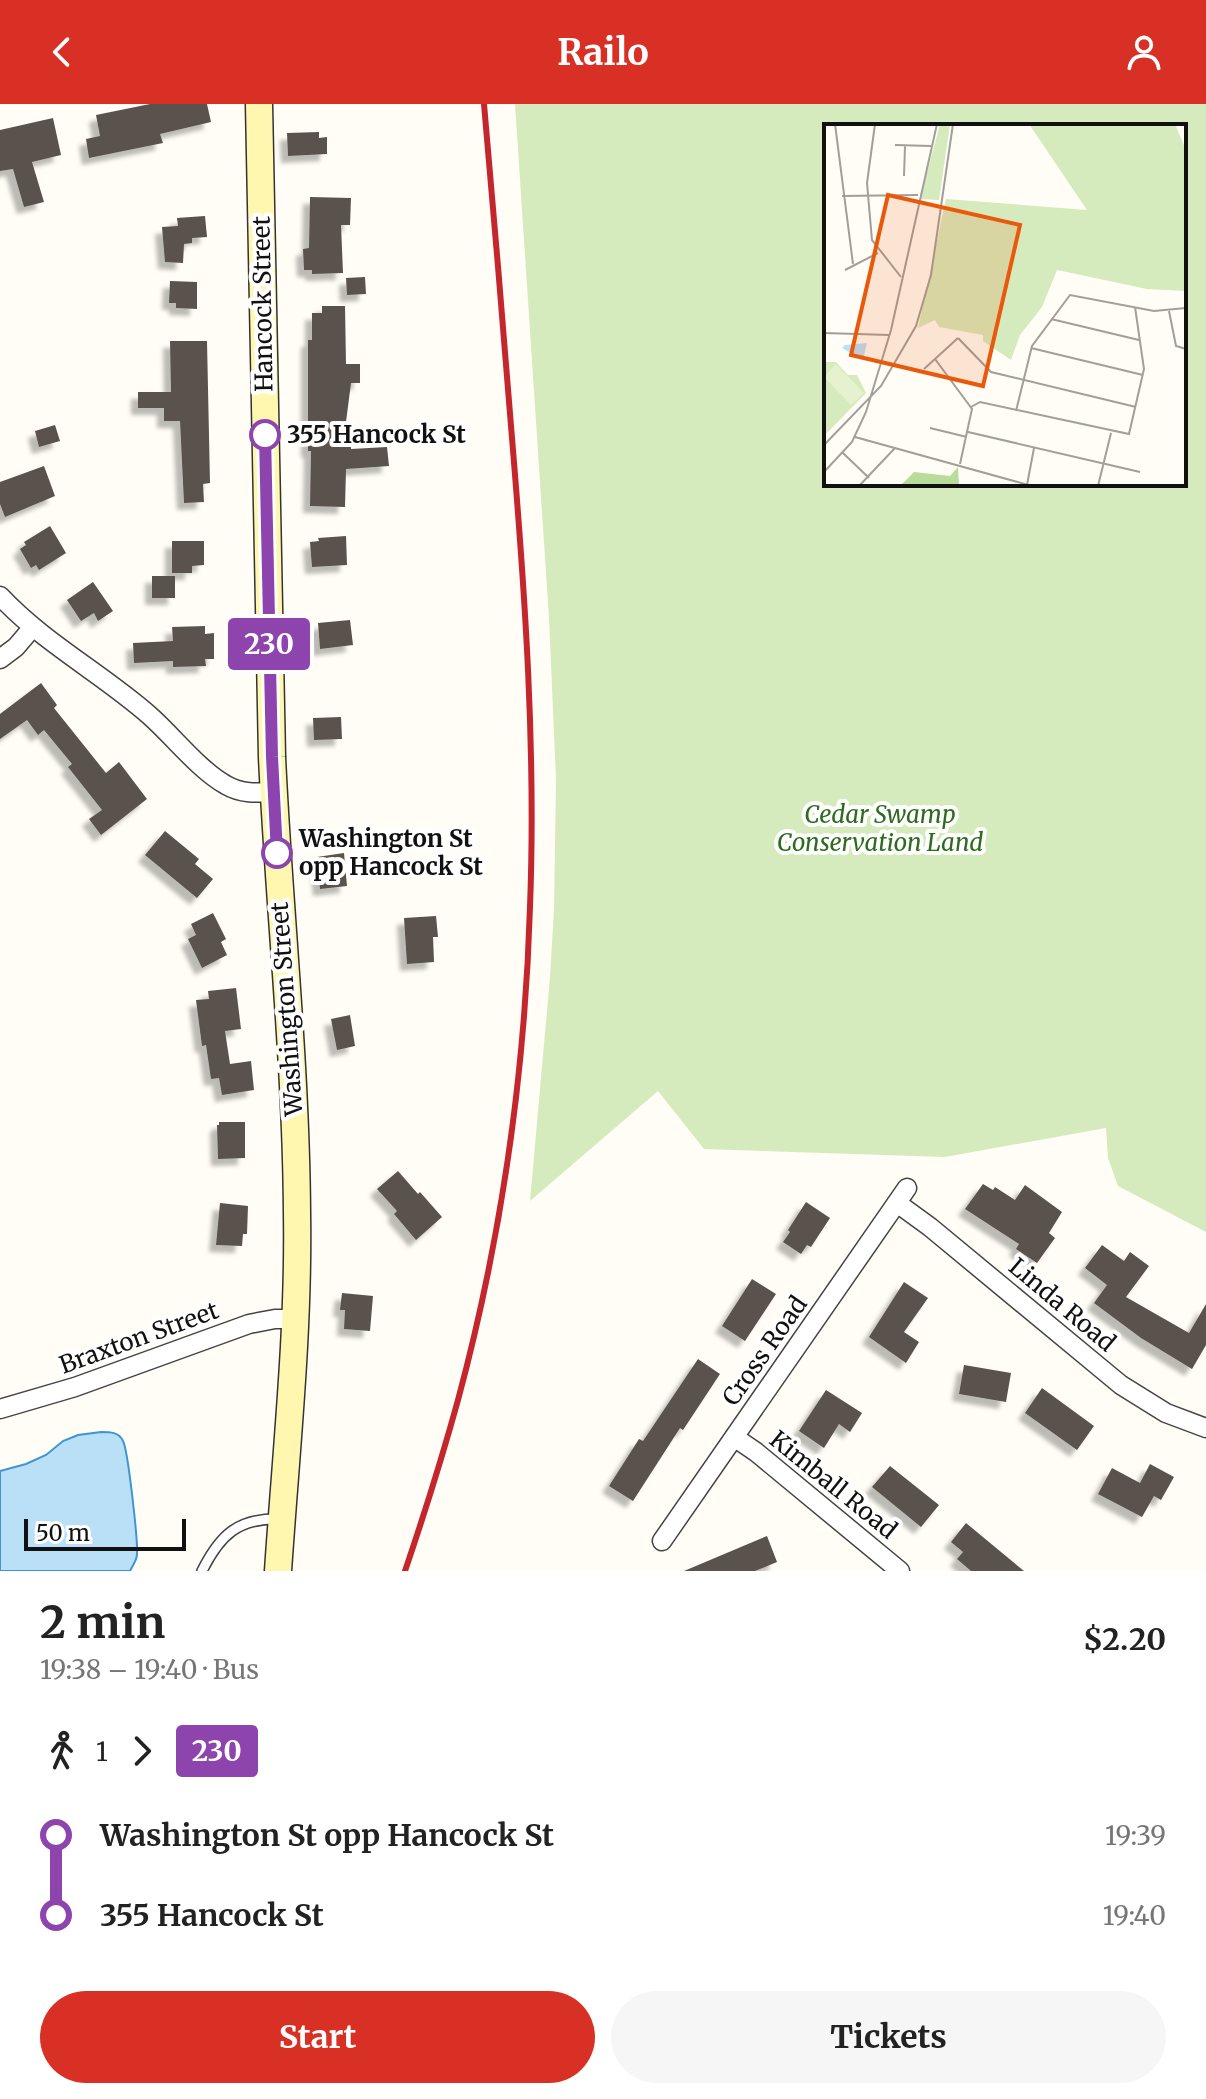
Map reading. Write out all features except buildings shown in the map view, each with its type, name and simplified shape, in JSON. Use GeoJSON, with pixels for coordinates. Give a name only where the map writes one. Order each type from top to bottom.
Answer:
{"type":"FeatureCollection","features":[{"type":"Feature","properties":{"kind":"main road","name":"Hancock Street"},"geometry":{"type":"LineString","coordinates":[[259,104],[274,792]]}},
{"type":"Feature","properties":{"kind":"main road","name":"Washington Street"},"geometry":{"type":"LineString","coordinates":[[274,792],[294,1089],[297,1214],[295,1319],[278,1571]]}},
{"type":"Feature","properties":{"kind":"street"},"geometry":{"type":"LineString","coordinates":[[0,596],[33,627],[134,702],[213,777],[225,785],[247,792],[274,792]]}},
{"type":"Feature","properties":{"kind":"street"},"geometry":{"type":"LineString","coordinates":[[0,659],[16,647],[33,627]]}},
{"type":"Feature","properties":{"kind":"street","name":"Linda Road"},"geometry":{"type":"LineString","coordinates":[[902,1196],[930,1227],[1121,1385],[1166,1413],[1206,1428]]}},
{"type":"Feature","properties":{"kind":"street","name":"Cross Road"},"geometry":{"type":"LineString","coordinates":[[662,1541],[902,1196]]}},
{"type":"Feature","properties":{"kind":"street","name":"Braxton Street"},"geometry":{"type":"LineString","coordinates":[[0,1409],[75,1387],[249,1324],[295,1319]]}},
{"type":"Feature","properties":{"kind":"street","name":"Kimball Road"},"geometry":{"type":"LineString","coordinates":[[734,1437],[900,1571]]}},
{"type":"Feature","properties":{"kind":"lane"},"geometry":{"type":"LineString","coordinates":[[202,1571],[219,1544],[237,1526],[258,1519],[282,1519]]}},
{"type":"Feature","properties":{"kind":"green space","name":"Cedar Swamp Conservation Land"},"geometry":{"type":"Polygon","coordinates":[[[515,104],[1206,104],[1206,1232],[1118,1186],[1108,1158],[1106,1128],[945,1157],[704,1149],[658,1091],[530,1201],[550,977],[556,779],[549,618],[515,104]]]}},
{"type":"Feature","properties":{"kind":"water"},"geometry":{"type":"Polygon","coordinates":[[[101,1432],[119,1436],[125,1448],[137,1546],[130,1571],[0,1571],[0,1471],[46,1455],[63,1441],[78,1435],[101,1432]]]}},
{"type":"Feature","properties":{"kind":"railway"},"geometry":{"type":"LineString","coordinates":[[405,1571],[458,1400],[487,1279],[508,1156],[527,969],[532,789],[528,672],[517,497],[484,104]]}},
{"type":"Feature","properties":{"kind":"bus line","name":"230"},"geometry":{"type":"LineString","coordinates":[[265,435],[277,853]]}},
{"type":"Feature","properties":{"kind":"place","name":"355 Hancock St"},"geometry":{"type":"Point","coordinates":[265,435]}},
{"type":"Feature","properties":{"kind":"place","name":"Washington St opp Hancock St"},"geometry":{"type":"Point","coordinates":[277,853]}}]}
